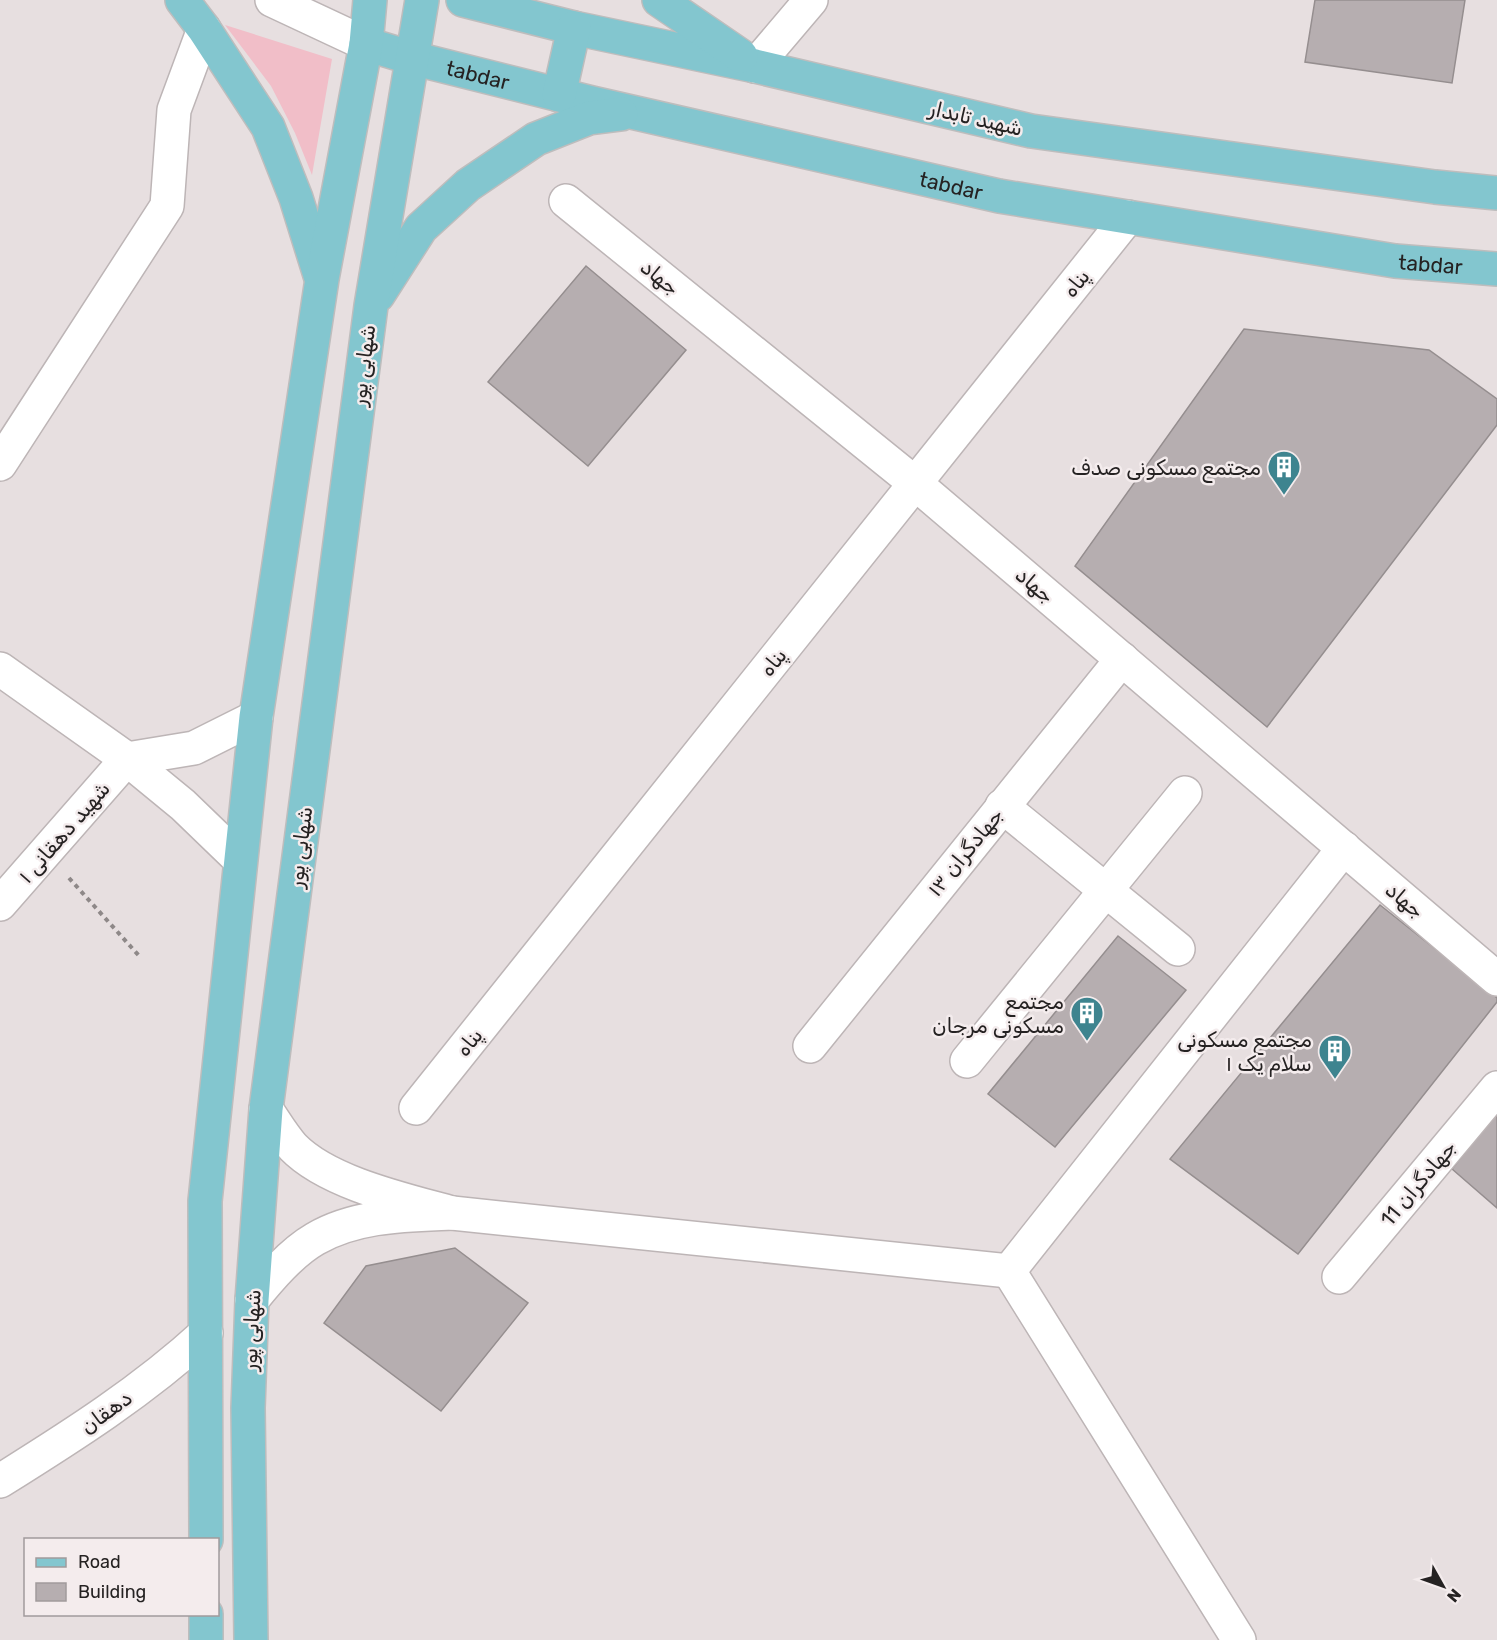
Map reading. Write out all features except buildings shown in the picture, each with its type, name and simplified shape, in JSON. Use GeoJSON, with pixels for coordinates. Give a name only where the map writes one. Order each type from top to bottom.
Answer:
{"type":"FeatureCollection","features":[{"type":"Feature","properties":{"kind":"main road"},"geometry":{"type":"LineString","coordinates":[[182,0],[204,29],[268,127],[296,198],[322,279]]}},
{"type":"Feature","properties":{"kind":"main road","name":"شهابی پور"},"geometry":{"type":"LineString","coordinates":[[206,1538],[206,1202],[240,860],[256,717],[322,279],[366,44],[370,0]]}},
{"type":"Feature","properties":{"kind":"main road","name":"شهابی پور"},"geometry":{"type":"LineString","coordinates":[[251,1640],[248,1408],[252,1300],[266,1109],[371,306],[422,0]]}},
{"type":"Feature","properties":{"kind":"main road","name":"شهید تابدار"},"geometry":{"type":"LineString","coordinates":[[463,0],[574,28],[755,66],[1031,131],[1435,187],[1497,193]]}},
{"type":"Feature","properties":{"kind":"main road"},"geometry":{"type":"LineString","coordinates":[[659,0],[755,66]]}},
{"type":"Feature","properties":{"kind":"main road"},"geometry":{"type":"LineString","coordinates":[[559,95],[574,28]]}},
{"type":"Feature","properties":{"kind":"main road","name":"tabdar"},"geometry":{"type":"LineString","coordinates":[[366,44],[559,95],[999,196],[1395,261],[1497,269]]}},
{"type":"Feature","properties":{"kind":"main road"},"geometry":{"type":"LineString","coordinates":[[371,306],[421,228],[468,185],[536,139],[589,118],[635,113]]}},
{"type":"Feature","properties":{"kind":"main road"},"geometry":{"type":"LineString","coordinates":[[206,1616],[206,1640]]}},
{"type":"Feature","properties":{"kind":"street"},"geometry":{"type":"LineString","coordinates":[[272,0],[366,44]]}},
{"type":"Feature","properties":{"kind":"street"},"geometry":{"type":"LineString","coordinates":[[755,66],[811,0]]}},
{"type":"Feature","properties":{"kind":"street"},"geometry":{"type":"LineString","coordinates":[[0,464],[168,206],[174,110],[204,29]]}},
{"type":"Feature","properties":{"kind":"street","name":"جهاد"},"geometry":{"type":"LineString","coordinates":[[566,201],[916,483],[1497,978]]}},
{"type":"Feature","properties":{"kind":"street","name":"پناه"},"geometry":{"type":"LineString","coordinates":[[416,1108],[1128,217]]}},
{"type":"Feature","properties":{"kind":"street","name":"جهادگران ۱۳"},"geometry":{"type":"LineString","coordinates":[[810,1046],[1122,659]]}},
{"type":"Feature","properties":{"kind":"street"},"geometry":{"type":"LineString","coordinates":[[0,669],[127,759],[183,805],[240,860]]}},
{"type":"Feature","properties":{"kind":"street"},"geometry":{"type":"LineString","coordinates":[[127,759],[194,748],[256,717]]}},
{"type":"Feature","properties":{"kind":"street","name":"شهید دهقانی ۱"},"geometry":{"type":"LineString","coordinates":[[0,904],[127,759]]}},
{"type":"Feature","properties":{"kind":"street"},"geometry":{"type":"LineString","coordinates":[[967,1061],[1185,793]]}},
{"type":"Feature","properties":{"kind":"street"},"geometry":{"type":"LineString","coordinates":[[1002,806],[1178,950]]}},
{"type":"Feature","properties":{"kind":"street"},"geometry":{"type":"LineString","coordinates":[[1008,1270],[1344,848]]}},
{"type":"Feature","properties":{"kind":"street","name":"جهادگران 11"},"geometry":{"type":"LineString","coordinates":[[1339,1277],[1497,1088]]}},
{"type":"Feature","properties":{"kind":"street"},"geometry":{"type":"LineString","coordinates":[[266,1109],[294,1147],[324,1170],[396,1197],[452,1213]]}},
{"type":"Feature","properties":{"kind":"street"},"geometry":{"type":"LineString","coordinates":[[252,1300],[275,1272],[315,1239],[344,1227],[390,1215],[452,1213],[1008,1270]]}},
{"type":"Feature","properties":{"kind":"street"},"geometry":{"type":"LineString","coordinates":[[1008,1270],[1239,1640]]}},
{"type":"Feature","properties":{"kind":"street","name":"دهقان"},"geometry":{"type":"LineString","coordinates":[[0,1482],[89,1425],[170,1366],[206,1333]]}},
{"type":"Feature","properties":{"kind":"path"},"geometry":{"type":"LineString","coordinates":[[46,853],[141,958]]}},
{"type":"Feature","properties":{"kind":"shaded area"},"geometry":{"type":"Polygon","coordinates":[[[225,25],[332,59],[312,175],[295,133],[271,86],[225,25]]]}},
{"type":"Feature","properties":{"kind":"place","name":"مجتمع مسکونی صدف"},"geometry":{"type":"Point","coordinates":[1284,496]}},
{"type":"Feature","properties":{"kind":"place","name":"مجتمع مسکونی مرجان"},"geometry":{"type":"Point","coordinates":[1087,1042]}},
{"type":"Feature","properties":{"kind":"place","name":"مجتمع مسکونی سلام یک ۱"},"geometry":{"type":"Point","coordinates":[1335,1080]}}]}
